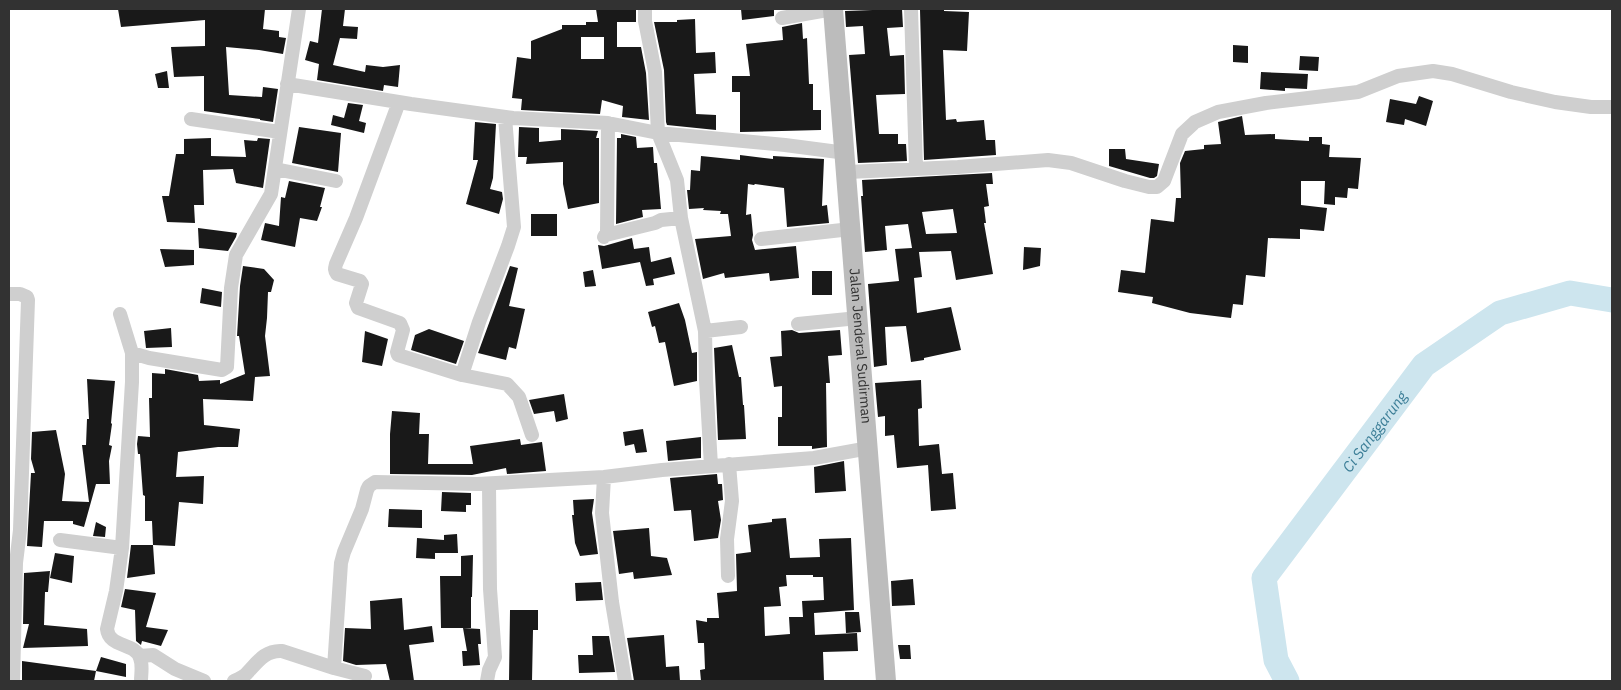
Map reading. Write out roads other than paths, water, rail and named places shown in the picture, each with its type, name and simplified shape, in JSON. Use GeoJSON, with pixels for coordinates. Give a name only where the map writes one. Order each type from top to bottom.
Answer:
{"type":"FeatureCollection","features":[{"type":"Feature","properties":{"kind":"main road","name":"Jalan Jenderal Sudirman"},"geometry":{"type":"LineString","coordinates":[[833,9],[847,162],[886,681]]}},
{"type":"Feature","properties":{"kind":"street"},"geometry":{"type":"LineString","coordinates":[[132,353],[149,358],[222,370],[227,367],[231,288],[236,255],[271,194],[299,9]]}},
{"type":"Feature","properties":{"kind":"street"},"geometry":{"type":"LineString","coordinates":[[645,9],[645,21],[655,72],[658,133],[677,180],[681,218],[705,331],[711,466]]}},
{"type":"Feature","properties":{"kind":"street"},"geometry":{"type":"LineString","coordinates":[[782,18],[833,9]]}},
{"type":"Feature","properties":{"kind":"street"},"geometry":{"type":"LineString","coordinates":[[911,9],[916,168]]}},
{"type":"Feature","properties":{"kind":"street"},"geometry":{"type":"LineString","coordinates":[[287,84],[505,117],[608,123],[658,133],[785,145],[847,162],[916,168],[1048,160],[1071,163],[1149,187],[1157,187],[1164,181],[1182,134],[1194,122],[1218,112],[1266,103],[1358,92],[1398,76],[1433,71],[1452,74],[1511,92],[1555,102],[1591,107],[1612,107]]}},
{"type":"Feature","properties":{"kind":"street"},"geometry":{"type":"LineString","coordinates":[[399,102],[356,218],[334,270],[337,274],[360,281],[362,284],[356,303],[358,308],[400,323],[403,330],[397,352],[398,355],[462,375],[507,384],[519,397],[532,435]]}},
{"type":"Feature","properties":{"kind":"street"},"geometry":{"type":"LineString","coordinates":[[462,375],[479,322],[514,227],[505,117]]}},
{"type":"Feature","properties":{"kind":"street"},"geometry":{"type":"LineString","coordinates":[[191,119],[280,132]]}},
{"type":"Feature","properties":{"kind":"street"},"geometry":{"type":"LineString","coordinates":[[608,123],[605,236],[661,220],[681,218]]}},
{"type":"Feature","properties":{"kind":"street"},"geometry":{"type":"LineString","coordinates":[[275,169],[336,182]]}},
{"type":"Feature","properties":{"kind":"street"},"geometry":{"type":"LineString","coordinates":[[760,239],[851,229]]}},
{"type":"Feature","properties":{"kind":"street"},"geometry":{"type":"LineString","coordinates":[[9,294],[24,295],[27,296],[28,300],[20,530],[16,563],[13,681]]}},
{"type":"Feature","properties":{"kind":"street"},"geometry":{"type":"LineString","coordinates":[[120,314],[132,353],[132,382],[122,548],[107,632],[111,639],[136,650],[140,656],[142,668],[141,681]]}},
{"type":"Feature","properties":{"kind":"street"},"geometry":{"type":"LineString","coordinates":[[798,324],[858,318]]}},
{"type":"Feature","properties":{"kind":"street"},"geometry":{"type":"LineString","coordinates":[[705,331],[741,327]]}},
{"type":"Feature","properties":{"kind":"street"},"geometry":{"type":"LineString","coordinates":[[334,668],[341,563],[369,486],[375,482],[489,484],[604,477],[729,464],[814,458],[869,448]]}},
{"type":"Feature","properties":{"kind":"street"},"geometry":{"type":"LineString","coordinates":[[728,576],[727,539],[732,501],[729,464]]}},
{"type":"Feature","properties":{"kind":"street"},"geometry":{"type":"LineString","coordinates":[[604,477],[602,513],[612,602],[625,681]]}},
{"type":"Feature","properties":{"kind":"street"},"geometry":{"type":"LineString","coordinates":[[487,681],[489,670],[495,657],[490,589],[489,484]]}},
{"type":"Feature","properties":{"kind":"street"},"geometry":{"type":"LineString","coordinates":[[60,540],[122,548]]}},
{"type":"Feature","properties":{"kind":"street"},"geometry":{"type":"LineString","coordinates":[[234,681],[247,674],[261,657],[274,650],[365,676]]}},
{"type":"Feature","properties":{"kind":"street"},"geometry":{"type":"LineString","coordinates":[[140,656],[153,655],[175,669],[204,681]]}},
{"type":"Feature","properties":{"kind":"waterway","name":"Ci Sanggarung"},"geometry":{"type":"LineString","coordinates":[[1287,681],[1276,660],[1264,578],[1424,365],[1500,313],[1570,293],[1612,300]]}}]}
